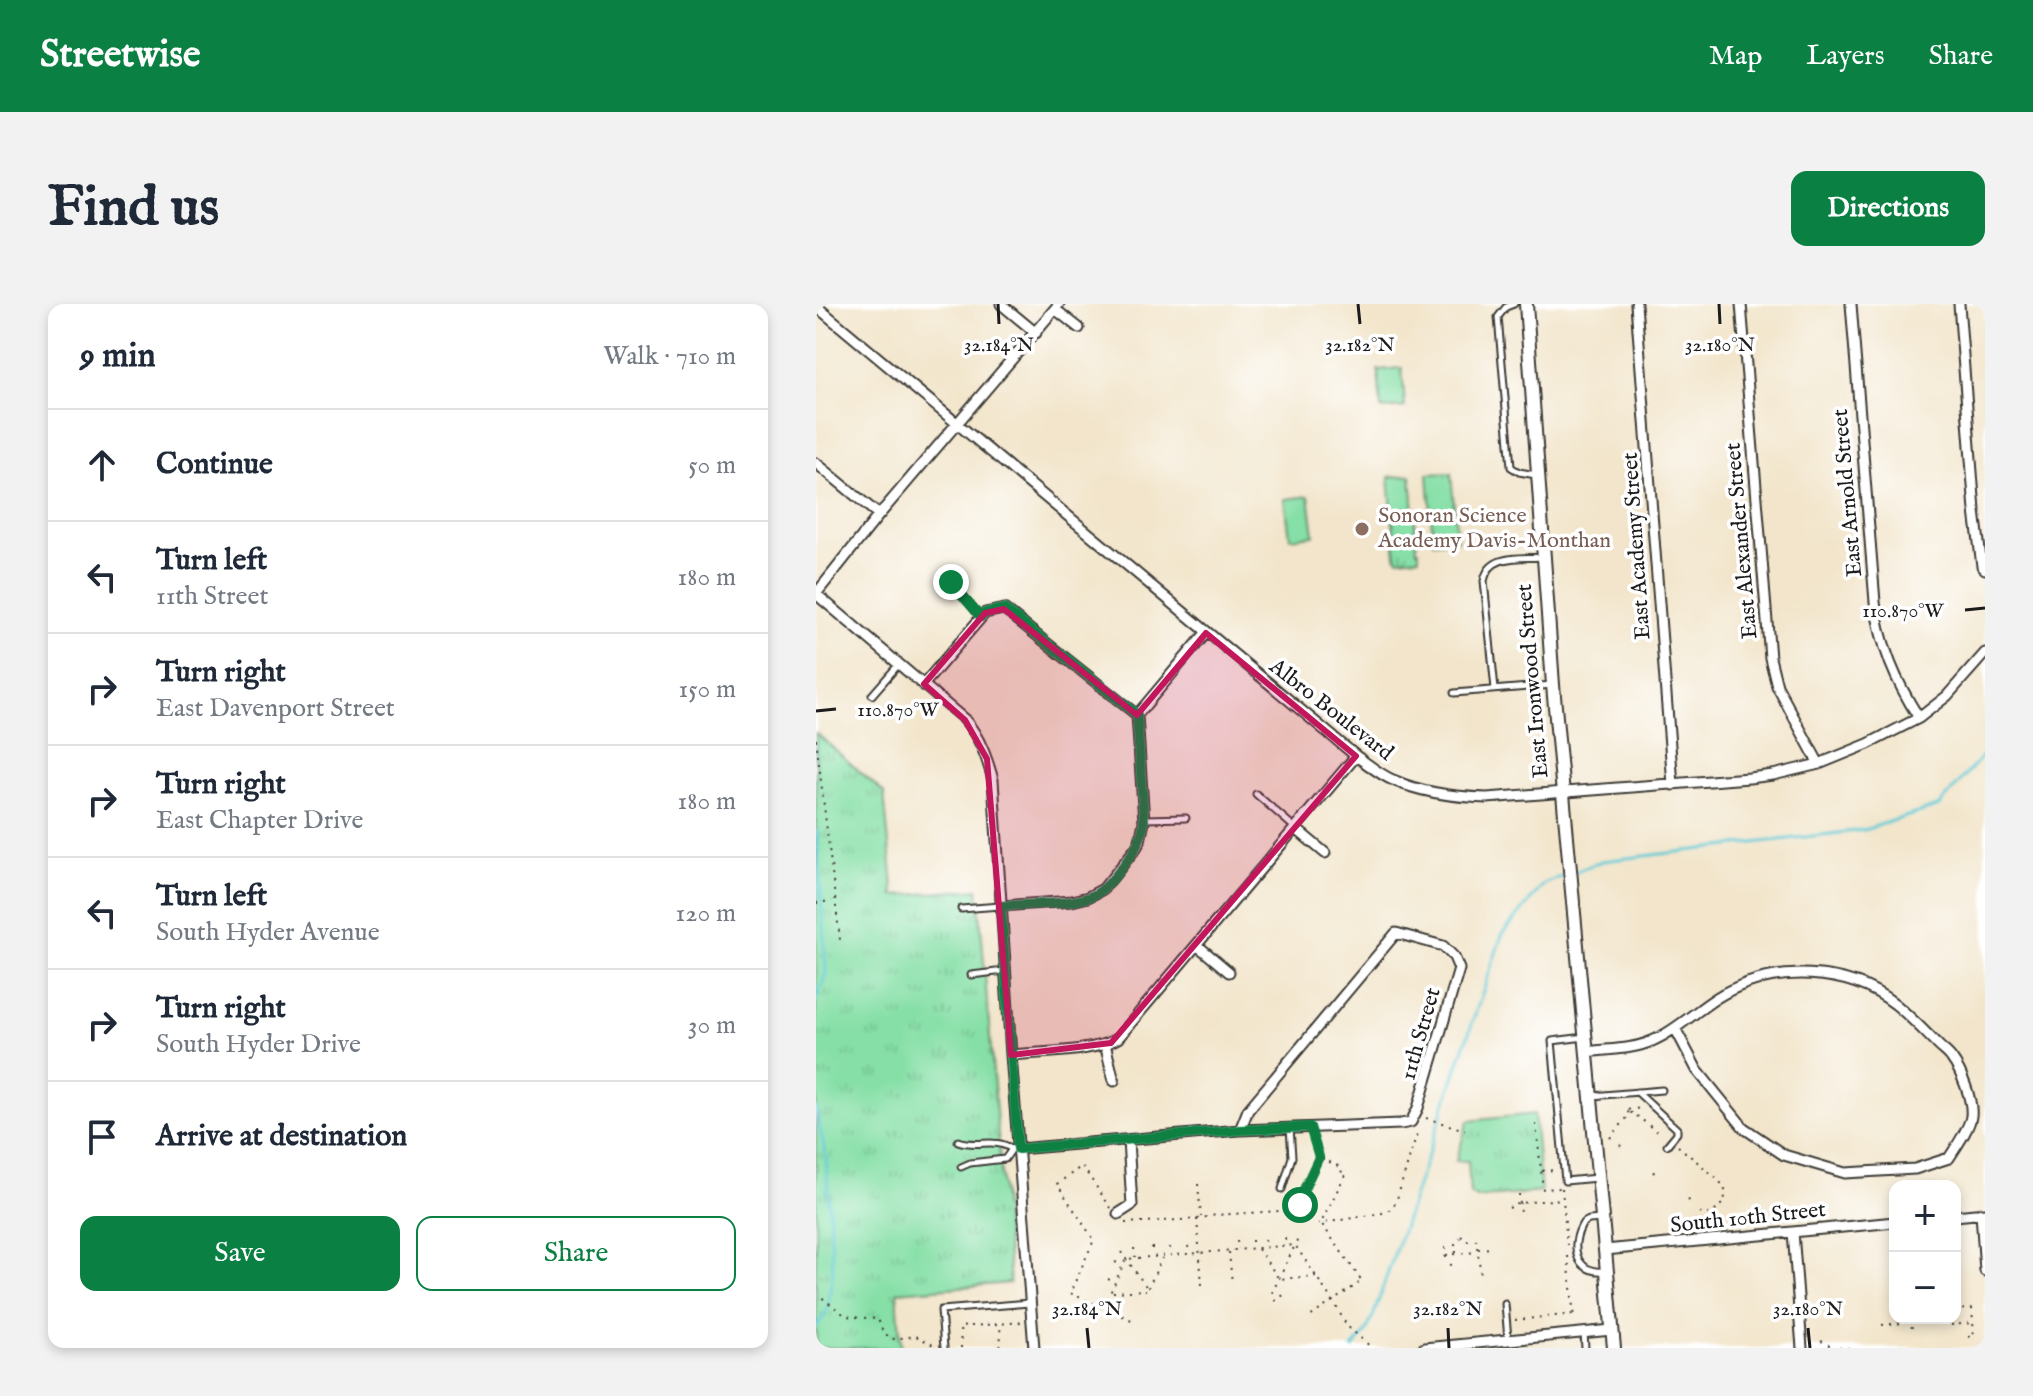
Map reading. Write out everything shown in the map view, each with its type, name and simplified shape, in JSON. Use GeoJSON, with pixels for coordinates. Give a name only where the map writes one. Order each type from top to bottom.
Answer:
{"type":"FeatureCollection","features":[{"type":"Feature","properties":{"kind":"street"},"geometry":{"type":"LineString","coordinates":[[1001,304],[1036,333]]}},
{"type":"Feature","properties":{"kind":"street","name":"East Ironwood Street"},"geometry":{"type":"LineString","coordinates":[[1526,304],[1553,685],[1585,1037]]}},
{"type":"Feature","properties":{"kind":"street","name":"East Academy Street"},"geometry":{"type":"LineString","coordinates":[[1636,304],[1673,785]]}},
{"type":"Feature","properties":{"kind":"street","name":"East Alexander Street"},"geometry":{"type":"LineString","coordinates":[[1741,304],[1770,658],[1777,686],[1819,764]]}},
{"type":"Feature","properties":{"kind":"street","name":"East Arnold Street"},"geometry":{"type":"LineString","coordinates":[[1851,304],[1878,626],[1892,669],[1919,718]]}},
{"type":"Feature","properties":{"kind":"street"},"geometry":{"type":"LineString","coordinates":[[1959,304],[1975,511],[1982,566],[1985,569]]}},
{"type":"Feature","properties":{"kind":"street","name":"Albro Boulevard"},"geometry":{"type":"LineString","coordinates":[[816,306],[1356,756],[1391,780],[1426,791],[1487,798],[1563,793],[1773,775],[1819,764],[1919,718],[1947,696],[1985,653]]}},
{"type":"Feature","properties":{"kind":"street"},"geometry":{"type":"LineString","coordinates":[[1034,1348],[1015,1149],[993,780],[987,759],[972,728],[956,711],[816,594],[879,515],[1057,307],[1079,328]]}},
{"type":"Feature","properties":{"kind":"street"},"geometry":{"type":"LineString","coordinates":[[816,463],[879,515]]}},
{"type":"Feature","properties":{"kind":"street"},"geometry":{"type":"LineString","coordinates":[[924,684],[985,613],[1004,609],[1137,715]]}},
{"type":"Feature","properties":{"kind":"street"},"geometry":{"type":"LineString","coordinates":[[1001,906],[1072,901],[1096,894],[1122,867],[1136,848],[1143,831],[1137,715],[1206,633]]}},
{"type":"Feature","properties":{"kind":"street"},"geometry":{"type":"LineString","coordinates":[[1011,1055],[1092,1048],[1118,1038],[1356,756]]}},
{"type":"Feature","properties":{"kind":"street"},"geometry":{"type":"LineString","coordinates":[[1295,828],[1325,853]]}},
{"type":"Feature","properties":{"kind":"street","name":"11th Street"},"geometry":{"type":"LineString","coordinates":[[1015,1149],[1240,1130],[1411,1122],[1418,1108],[1459,969],[1454,957],[1443,946],[1396,933],[1248,1110],[1240,1130]]}},
{"type":"Feature","properties":{"kind":"street"},"geometry":{"type":"LineString","coordinates":[[1197,945],[1229,972]]}},
{"type":"Feature","properties":{"kind":"street"},"geometry":{"type":"LineString","coordinates":[[1587,1052],[1632,1047],[1651,1041],[1724,993],[1777,974],[1839,979],[1861,985],[1894,1003],[1952,1059],[1966,1088],[1971,1118],[1949,1158],[1915,1169],[1845,1173],[1784,1155],[1744,1128],[1697,1070],[1675,1028]]}},
{"type":"Feature","properties":{"kind":"street"},"geometry":{"type":"LineString","coordinates":[[1585,1037],[1614,1348]]}},
{"type":"Feature","properties":{"kind":"street"},"geometry":{"type":"LineString","coordinates":[[1105,1044],[1114,1081]]}},
{"type":"Feature","properties":{"kind":"street"},"geometry":{"type":"LineString","coordinates":[[1118,1216],[1132,1205],[1128,1140]]}},
{"type":"Feature","properties":{"kind":"street"},"geometry":{"type":"LineString","coordinates":[[1961,1215],[1983,1213],[1985,1271]]}},
{"type":"Feature","properties":{"kind":"street","name":"South 10th Street"},"geometry":{"type":"LineString","coordinates":[[1605,1250],[1889,1223]]}},
{"type":"Feature","properties":{"kind":"street"},"geometry":{"type":"LineString","coordinates":[[1793,1232],[1802,1348]]}},
{"type":"Feature","properties":{"kind":"street"},"geometry":{"type":"LineString","coordinates":[[1424,1348],[1612,1330]]}},
{"type":"Feature","properties":{"kind":"lane"},"geometry":{"type":"LineString","coordinates":[[1514,304],[1506,307],[1498,317],[1511,467],[1519,472],[1537,475]]}},
{"type":"Feature","properties":{"kind":"lane"},"geometry":{"type":"LineString","coordinates":[[1495,689],[1484,581],[1486,572],[1497,560],[1543,557]]}},
{"type":"Feature","properties":{"kind":"lane"},"geometry":{"type":"LineString","coordinates":[[951,582],[981,617]]}},
{"type":"Feature","properties":{"kind":"lane"},"geometry":{"type":"LineString","coordinates":[[872,695],[900,664]]}},
{"type":"Feature","properties":{"kind":"lane"},"geometry":{"type":"LineString","coordinates":[[1454,693],[1553,685]]}},
{"type":"Feature","properties":{"kind":"lane"},"geometry":{"type":"LineString","coordinates":[[1256,794],[1295,828]]}},
{"type":"Feature","properties":{"kind":"lane"},"geometry":{"type":"LineString","coordinates":[[1144,819],[1186,818]]}},
{"type":"Feature","properties":{"kind":"lane"},"geometry":{"type":"LineString","coordinates":[[961,909],[1001,906]]}},
{"type":"Feature","properties":{"kind":"lane"},"geometry":{"type":"LineString","coordinates":[[971,975],[1005,971]]}},
{"type":"Feature","properties":{"kind":"lane"},"geometry":{"type":"LineString","coordinates":[[1585,1037],[1552,1041],[1565,1181],[1598,1178]]}},
{"type":"Feature","properties":{"kind":"lane"},"geometry":{"type":"LineString","coordinates":[[1591,1096],[1662,1090]]}},
{"type":"Feature","properties":{"kind":"lane"},"geometry":{"type":"LineString","coordinates":[[1637,1092],[1677,1129],[1669,1142]]}},
{"type":"Feature","properties":{"kind":"lane"},"geometry":{"type":"LineString","coordinates":[[1282,1189],[1292,1157],[1290,1127]]}},
{"type":"Feature","properties":{"kind":"lane"},"geometry":{"type":"LineString","coordinates":[[958,1141],[968,1144],[1002,1142],[1015,1149],[1005,1159],[961,1167]]}},
{"type":"Feature","properties":{"kind":"lane"},"geometry":{"type":"LineString","coordinates":[[1602,1219],[1583,1223],[1576,1238],[1576,1247],[1581,1263],[1587,1269],[1607,1271]]}},
{"type":"Feature","properties":{"kind":"lane"},"geometry":{"type":"LineString","coordinates":[[944,1348],[941,1310],[1031,1303]]}},
{"type":"Feature","properties":{"kind":"lane"},"geometry":{"type":"LineString","coordinates":[[1505,1304],[1508,1340]]}},
{"type":"Feature","properties":{"kind":"lane"},"geometry":{"type":"LineString","coordinates":[[1584,1333],[1585,1348]]}},
{"type":"Feature","properties":{"kind":"path"},"geometry":{"type":"LineString","coordinates":[[816,739],[840,940]]}},
{"type":"Feature","properties":{"kind":"path"},"geometry":{"type":"LineString","coordinates":[[816,903],[834,901]]}},
{"type":"Feature","properties":{"kind":"path"},"geometry":{"type":"LineString","coordinates":[[1654,1107],[1625,1110],[1656,1131],[1654,1134]]}},
{"type":"Feature","properties":{"kind":"path"},"geometry":{"type":"LineString","coordinates":[[1610,1138],[1630,1114]]}},
{"type":"Feature","properties":{"kind":"path"},"geometry":{"type":"LineString","coordinates":[[1422,1116],[1465,1130]]}},
{"type":"Feature","properties":{"kind":"path"},"geometry":{"type":"LineString","coordinates":[[1536,1124],[1543,1189],[1562,1188]]}},
{"type":"Feature","properties":{"kind":"path"},"geometry":{"type":"LineString","coordinates":[[1121,1226],[1122,1223],[1295,1211],[1319,1157],[1310,1127]]}},
{"type":"Feature","properties":{"kind":"path"},"geometry":{"type":"LineString","coordinates":[[1320,1223],[1391,1209],[1396,1202],[1418,1129]]}},
{"type":"Feature","properties":{"kind":"path"},"geometry":{"type":"LineString","coordinates":[[1620,1146],[1625,1140]]}},
{"type":"Feature","properties":{"kind":"path"},"geometry":{"type":"LineString","coordinates":[[1669,1142],[1725,1187],[1726,1197],[1719,1208],[1708,1214],[1700,1213]]}},
{"type":"Feature","properties":{"kind":"path"},"geometry":{"type":"LineString","coordinates":[[1319,1157],[1346,1173],[1320,1223]]}},
{"type":"Feature","properties":{"kind":"path"},"geometry":{"type":"LineString","coordinates":[[1118,1216],[1108,1208],[1082,1166],[1057,1184],[1096,1240],[1070,1293],[1134,1321]]}},
{"type":"Feature","properties":{"kind":"path"},"geometry":{"type":"LineString","coordinates":[[1653,1173],[1658,1167]]}},
{"type":"Feature","properties":{"kind":"path"},"geometry":{"type":"LineString","coordinates":[[1541,1171],[1564,1169]]}},
{"type":"Feature","properties":{"kind":"path"},"geometry":{"type":"LineString","coordinates":[[1335,1183],[1340,1185]]}},
{"type":"Feature","properties":{"kind":"path"},"geometry":{"type":"LineString","coordinates":[[1198,1184],[1202,1285]]}},
{"type":"Feature","properties":{"kind":"path"},"geometry":{"type":"LineString","coordinates":[[1519,1194],[1521,1215]]}},
{"type":"Feature","properties":{"kind":"path"},"geometry":{"type":"LineString","coordinates":[[1688,1201],[1693,1196]]}},
{"type":"Feature","properties":{"kind":"path"},"geometry":{"type":"LineString","coordinates":[[1509,1208],[1520,1203],[1563,1199]]}},
{"type":"Feature","properties":{"kind":"path"},"geometry":{"type":"LineString","coordinates":[[1327,1200],[1332,1202]]}},
{"type":"Feature","properties":{"kind":"path"},"geometry":{"type":"LineString","coordinates":[[1532,1202],[1533,1207]]}},
{"type":"Feature","properties":{"kind":"path"},"geometry":{"type":"LineString","coordinates":[[1307,1319],[1362,1281],[1346,1263],[1320,1223]]}},
{"type":"Feature","properties":{"kind":"path"},"geometry":{"type":"LineString","coordinates":[[1461,1237],[1469,1238]]}},
{"type":"Feature","properties":{"kind":"path"},"geometry":{"type":"LineString","coordinates":[[1461,1237],[1466,1241],[1476,1240],[1481,1276]]}},
{"type":"Feature","properties":{"kind":"path"},"geometry":{"type":"LineString","coordinates":[[1456,1254],[1455,1244],[1461,1237]]}},
{"type":"Feature","properties":{"kind":"path"},"geometry":{"type":"LineString","coordinates":[[1285,1238],[1285,1246]]}},
{"type":"Feature","properties":{"kind":"path"},"geometry":{"type":"LineString","coordinates":[[1265,1239],[1266,1248]]}},
{"type":"Feature","properties":{"kind":"path"},"geometry":{"type":"LineString","coordinates":[[1272,1293],[1298,1239]]}},
{"type":"Feature","properties":{"kind":"path"},"geometry":{"type":"LineString","coordinates":[[1252,1240],[1252,1249]]}},
{"type":"Feature","properties":{"kind":"path"},"geometry":{"type":"LineString","coordinates":[[1237,1241],[1238,1250]]}},
{"type":"Feature","properties":{"kind":"path"},"geometry":{"type":"LineString","coordinates":[[1126,1259],[1295,1245]]}},
{"type":"Feature","properties":{"kind":"path"},"geometry":{"type":"LineString","coordinates":[[1295,1245],[1343,1321],[1372,1348]]}},
{"type":"Feature","properties":{"kind":"path"},"geometry":{"type":"LineString","coordinates":[[1188,1246],[1189,1254]]}},
{"type":"Feature","properties":{"kind":"path"},"geometry":{"type":"LineString","coordinates":[[1152,1247],[1152,1257]]}},
{"type":"Feature","properties":{"kind":"path"},"geometry":{"type":"LineString","coordinates":[[1170,1247],[1171,1255]]}},
{"type":"Feature","properties":{"kind":"path"},"geometry":{"type":"LineString","coordinates":[[1445,1247],[1446,1261]]}},
{"type":"Feature","properties":{"kind":"path"},"geometry":{"type":"LineString","coordinates":[[1134,1248],[1135,1258]]}},
{"type":"Feature","properties":{"kind":"path"},"geometry":{"type":"LineString","coordinates":[[1258,1248],[1279,1279]]}},
{"type":"Feature","properties":{"kind":"path"},"geometry":{"type":"LineString","coordinates":[[1446,1255],[1491,1248]]}},
{"type":"Feature","properties":{"kind":"path"},"geometry":{"type":"LineString","coordinates":[[1301,1254],[1307,1250]]}},
{"type":"Feature","properties":{"kind":"path"},"geometry":{"type":"LineString","coordinates":[[1089,1251],[1094,1252]]}},
{"type":"Feature","properties":{"kind":"path"},"geometry":{"type":"LineString","coordinates":[[1229,1251],[1232,1283]]}},
{"type":"Feature","properties":{"kind":"path"},"geometry":{"type":"LineString","coordinates":[[1121,1252],[1148,1289]]}},
{"type":"Feature","properties":{"kind":"path"},"geometry":{"type":"LineString","coordinates":[[1148,1289],[1163,1256]]}},
{"type":"Feature","properties":{"kind":"path"},"geometry":{"type":"LineString","coordinates":[[1103,1307],[1126,1259]]}},
{"type":"Feature","properties":{"kind":"path"},"geometry":{"type":"LineString","coordinates":[[1115,1262],[1123,1266]]}},
{"type":"Feature","properties":{"kind":"path"},"geometry":{"type":"LineString","coordinates":[[1311,1269],[1317,1265]]}},
{"type":"Feature","properties":{"kind":"path"},"geometry":{"type":"LineString","coordinates":[[1475,1266],[1481,1266]]}},
{"type":"Feature","properties":{"kind":"path"},"geometry":{"type":"LineString","coordinates":[[1279,1279],[1316,1276]]}},
{"type":"Feature","properties":{"kind":"path"},"geometry":{"type":"LineString","coordinates":[[1319,1280],[1325,1277]]}},
{"type":"Feature","properties":{"kind":"path"},"geometry":{"type":"LineString","coordinates":[[1108,1279],[1115,1282]]}},
{"type":"Feature","properties":{"kind":"path"},"geometry":{"type":"LineString","coordinates":[[1326,1291],[1332,1288]]}},
{"type":"Feature","properties":{"kind":"path"},"geometry":{"type":"LineString","coordinates":[[1110,1292],[1148,1289]]}},
{"type":"Feature","properties":{"kind":"path"},"geometry":{"type":"LineString","coordinates":[[1275,1301],[1288,1292]]}},
{"type":"Feature","properties":{"kind":"path"},"geometry":{"type":"LineString","coordinates":[[816,1293],[846,1316],[878,1319],[883,1332],[892,1339],[916,1336],[938,1347]]}},
{"type":"Feature","properties":{"kind":"path"},"geometry":{"type":"LineString","coordinates":[[1100,1295],[1107,1299]]}},
{"type":"Feature","properties":{"kind":"path"},"geometry":{"type":"LineString","coordinates":[[1961,1310],[1978,1308]]}},
{"type":"Feature","properties":{"kind":"path"},"geometry":{"type":"LineString","coordinates":[[1968,1337],[1974,1336],[1972,1309]]}},
{"type":"Feature","properties":{"kind":"path"},"geometry":{"type":"LineString","coordinates":[[1515,1320],[1574,1314]]}},
{"type":"Feature","properties":{"kind":"path"},"geometry":{"type":"LineString","coordinates":[[961,1348],[960,1327],[1032,1321]]}},
{"type":"Feature","properties":{"kind":"path"},"geometry":{"type":"LineString","coordinates":[[1951,1325],[1973,1323]]}},
{"type":"Feature","properties":{"kind":"path"},"geometry":{"type":"LineString","coordinates":[[1000,1324],[1000,1347]]}},
{"type":"Feature","properties":{"kind":"path"},"geometry":{"type":"LineString","coordinates":[[1882,1325],[1892,1324]]}},
{"type":"Feature","properties":{"kind":"path"},"geometry":{"type":"LineString","coordinates":[[1912,1324],[1912,1330]]}},
{"type":"Feature","properties":{"kind":"path"},"geometry":{"type":"LineString","coordinates":[[1821,1341],[1829,1348],[1854,1348]]}},
{"type":"Feature","properties":{"kind":"highlighted area"},"geometry":{"type":"Polygon","coordinates":[[[1004,609],[1137,715],[1206,633],[1356,756],[1111,1043],[1011,1055],[987,759],[965,720],[924,684],[985,613],[1004,609]]]}},
{"type":"Feature","properties":{"kind":"green space"},"geometry":{"type":"Polygon","coordinates":[[[1402,368],[1405,407],[1381,409],[1378,370],[1402,368]]]}},
{"type":"Feature","properties":{"kind":"green space"},"geometry":{"type":"Polygon","coordinates":[[[1451,473],[1457,540],[1433,542],[1428,474],[1451,473]]]}},
{"type":"Feature","properties":{"kind":"green space"},"geometry":{"type":"Polygon","coordinates":[[[1411,475],[1419,557],[1398,559],[1389,477],[1411,475]]]}},
{"type":"Feature","properties":{"kind":"green space"},"geometry":{"type":"Polygon","coordinates":[[[1309,496],[1314,535],[1290,538],[1285,499],[1309,496]]]}},
{"type":"Feature","properties":{"kind":"green space"},"geometry":{"type":"Polygon","coordinates":[[[816,733],[884,793],[894,896],[978,889],[1010,1283],[897,1292],[901,1348],[816,1348],[816,733]]]}},
{"type":"Feature","properties":{"kind":"green space"},"geometry":{"type":"Polygon","coordinates":[[[1534,1114],[1541,1192],[1476,1198],[1470,1194],[1468,1161],[1456,1161],[1468,1121],[1534,1114]]]}},
{"type":"Feature","properties":{"kind":"waterway"},"geometry":{"type":"LineString","coordinates":[[1573,873],[1602,861],[1864,830],[1939,806],[1985,753]]}},
{"type":"Feature","properties":{"kind":"waterway"},"geometry":{"type":"LineString","coordinates":[[816,1001],[826,973],[817,831]]}},
{"type":"Feature","properties":{"kind":"waterway"},"geometry":{"type":"LineString","coordinates":[[1353,1348],[1365,1334],[1374,1314],[1502,935],[1544,884],[1566,875]]}},
{"type":"Feature","properties":{"kind":"waterway"},"geometry":{"type":"LineString","coordinates":[[816,1108],[826,1158],[833,1271],[827,1311],[816,1327]]}},
{"type":"Feature","properties":{"kind":"place","name":"Sonoran Science Academy Davis-Monthan"},"geometry":{"type":"Point","coordinates":[1362,529]}},
{"type":"Feature","properties":{"kind":"route"},"geometry":{"type":"LineString","coordinates":[[951,582],[981,617],[985,613],[1004,609],[1137,715],[1144,822],[1136,848],[1096,894],[1080,900],[1001,906],[1018,1149],[1310,1127],[1319,1157],[1297,1204],[1300,1205]]}}]}
